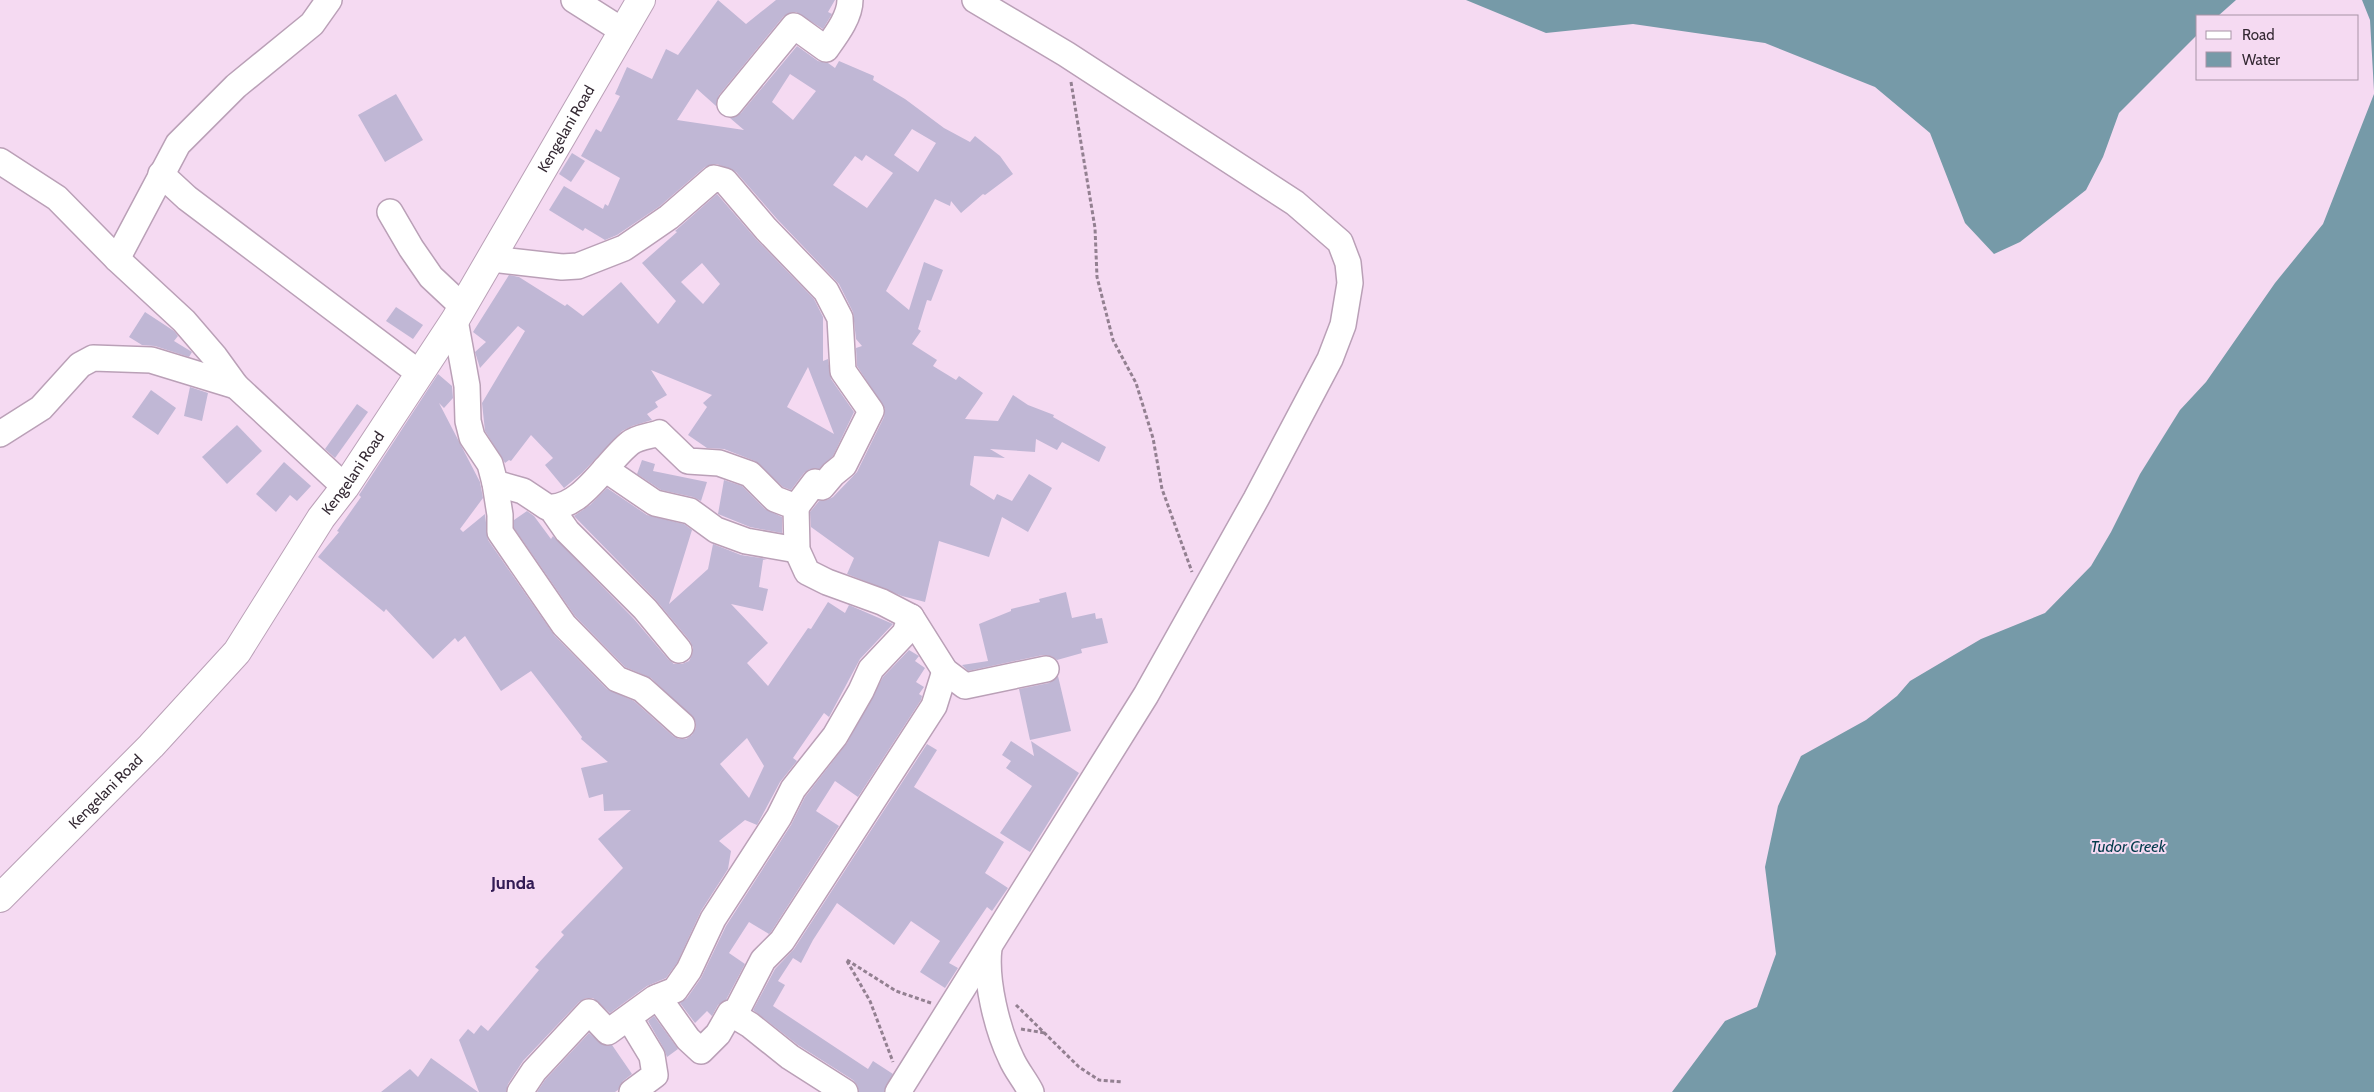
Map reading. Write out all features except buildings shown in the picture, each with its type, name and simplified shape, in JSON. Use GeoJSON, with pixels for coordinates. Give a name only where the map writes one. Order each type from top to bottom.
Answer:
{"type":"FeatureCollection","features":[{"type":"Feature","properties":{"kind":"main road","name":"Kengelani Road"},"geometry":{"type":"LineString","coordinates":[[0,898],[151,746],[237,652],[321,518],[346,487],[459,313],[641,0]]}},
{"type":"Feature","properties":{"kind":"street"},"geometry":{"type":"LineString","coordinates":[[117,259],[178,144],[236,86],[306,29],[324,9],[329,0]]}},
{"type":"Feature","properties":{"kind":"street"},"geometry":{"type":"LineString","coordinates":[[574,0],[623,31]]}},
{"type":"Feature","properties":{"kind":"street"},"geometry":{"type":"LineString","coordinates":[[730,104],[794,26],[826,49],[841,27],[850,6],[850,0]]}},
{"type":"Feature","properties":{"kind":"street"},"geometry":{"type":"LineString","coordinates":[[899,1090],[1105,763],[1178,641],[1330,359],[1343,325],[1350,283],[1348,263],[1340,242],[1295,203],[1066,54],[975,0]]}},
{"type":"Feature","properties":{"kind":"street"},"geometry":{"type":"LineString","coordinates":[[0,161],[57,198],[117,259],[184,321],[215,356],[236,386],[346,487]]}},
{"type":"Feature","properties":{"kind":"street"},"geometry":{"type":"LineString","coordinates":[[161,174],[187,198],[419,373]]}},
{"type":"Feature","properties":{"kind":"street"},"geometry":{"type":"LineString","coordinates":[[492,259],[562,268],[578,266],[624,248],[669,217],[714,178],[725,181],[766,229],[826,291],[840,318],[843,371],[871,411],[844,465],[833,474],[822,488],[815,482],[796,507],[797,550],[807,572],[827,582],[882,602],[911,617],[945,671],[965,686],[1046,669]]}},
{"type":"Feature","properties":{"kind":"street"},"geometry":{"type":"LineString","coordinates":[[390,212],[410,248],[459,313],[467,386],[468,421],[472,437],[490,464],[500,515],[500,532],[564,625],[617,679],[642,688],[682,725]]}},
{"type":"Feature","properties":{"kind":"street"},"geometry":{"type":"LineString","coordinates":[[0,434],[41,408],[80,365],[93,358],[151,360],[236,386]]}},
{"type":"Feature","properties":{"kind":"street"},"geometry":{"type":"LineString","coordinates":[[551,508],[570,502],[631,442],[659,433],[688,461],[719,463],[750,474],[775,498],[796,507]]}},
{"type":"Feature","properties":{"kind":"street"},"geometry":{"type":"LineString","coordinates":[[605,469],[655,503],[690,511],[716,530],[746,541],[797,550]]}},
{"type":"Feature","properties":{"kind":"street"},"geometry":{"type":"LineString","coordinates":[[495,483],[523,492],[551,508],[567,530],[645,609],[679,650]]}},
{"type":"Feature","properties":{"kind":"street"},"geometry":{"type":"LineString","coordinates":[[520,1092],[547,1056],[588,1012],[608,1032],[658,997],[675,990],[689,970],[713,919],[779,817],[793,789],[835,736],[861,691],[871,669],[904,633],[911,617]]}},
{"type":"Feature","properties":{"kind":"street"},"geometry":{"type":"LineString","coordinates":[[734,1016],[762,960],[782,941],[934,706],[945,671]]}},
{"type":"Feature","properties":{"kind":"street"},"geometry":{"type":"LineString","coordinates":[[989,945],[988,978],[1002,1035],[1011,1060],[1031,1092]]}},
{"type":"Feature","properties":{"kind":"street"},"geometry":{"type":"LineString","coordinates":[[658,997],[688,1039],[701,1051],[718,1034],[730,1013],[750,1025],[790,1057],[845,1092]]}},
{"type":"Feature","properties":{"kind":"street"},"geometry":{"type":"LineString","coordinates":[[629,1018],[652,1056],[655,1075],[632,1092]]}},
{"type":"Feature","properties":{"kind":"path"},"geometry":{"type":"LineString","coordinates":[[1066,54],[1094,219],[1097,277],[1113,340],[1136,383],[1153,438],[1162,489],[1201,596]]}},
{"type":"Feature","properties":{"kind":"path"},"geometry":{"type":"LineString","coordinates":[[847,960],[870,1001],[895,1068],[899,1090]]}},
{"type":"Feature","properties":{"kind":"path"},"geometry":{"type":"LineString","coordinates":[[1014,1003],[1079,1067],[1099,1080],[1123,1082]]}},
{"type":"Feature","properties":{"kind":"water"},"geometry":{"type":"Polygon","coordinates":[[[1466,0],[2236,0],[2219,15],[2196,15],[2196,36],[2119,113],[2103,157],[2086,190],[2020,242],[1994,254],[1965,223],[1930,133],[1875,87],[1765,43],[1633,24],[1546,33],[1466,0]]]}},
{"type":"Feature","properties":{"kind":"water"},"geometry":{"type":"Polygon","coordinates":[[[2362,0],[2374,0],[2374,91],[2370,20],[2362,0]]]}},
{"type":"Feature","properties":{"kind":"water","name":"Tudor Creek"},"geometry":{"type":"Polygon","coordinates":[[[2374,94],[2374,1092],[1672,1092],[1725,1021],[1757,1007],[1776,954],[1765,867],[1778,806],[1801,756],[1866,720],[1897,696],[1910,681],[1981,639],[2045,613],[2091,566],[2111,532],[2140,474],[2180,410],[2206,382],[2275,283],[2323,224],[2374,94]]]}},
{"type":"Feature","properties":{"kind":"district","name":"Junda"},"geometry":{"type":"Point","coordinates":[513,883]}}]}
